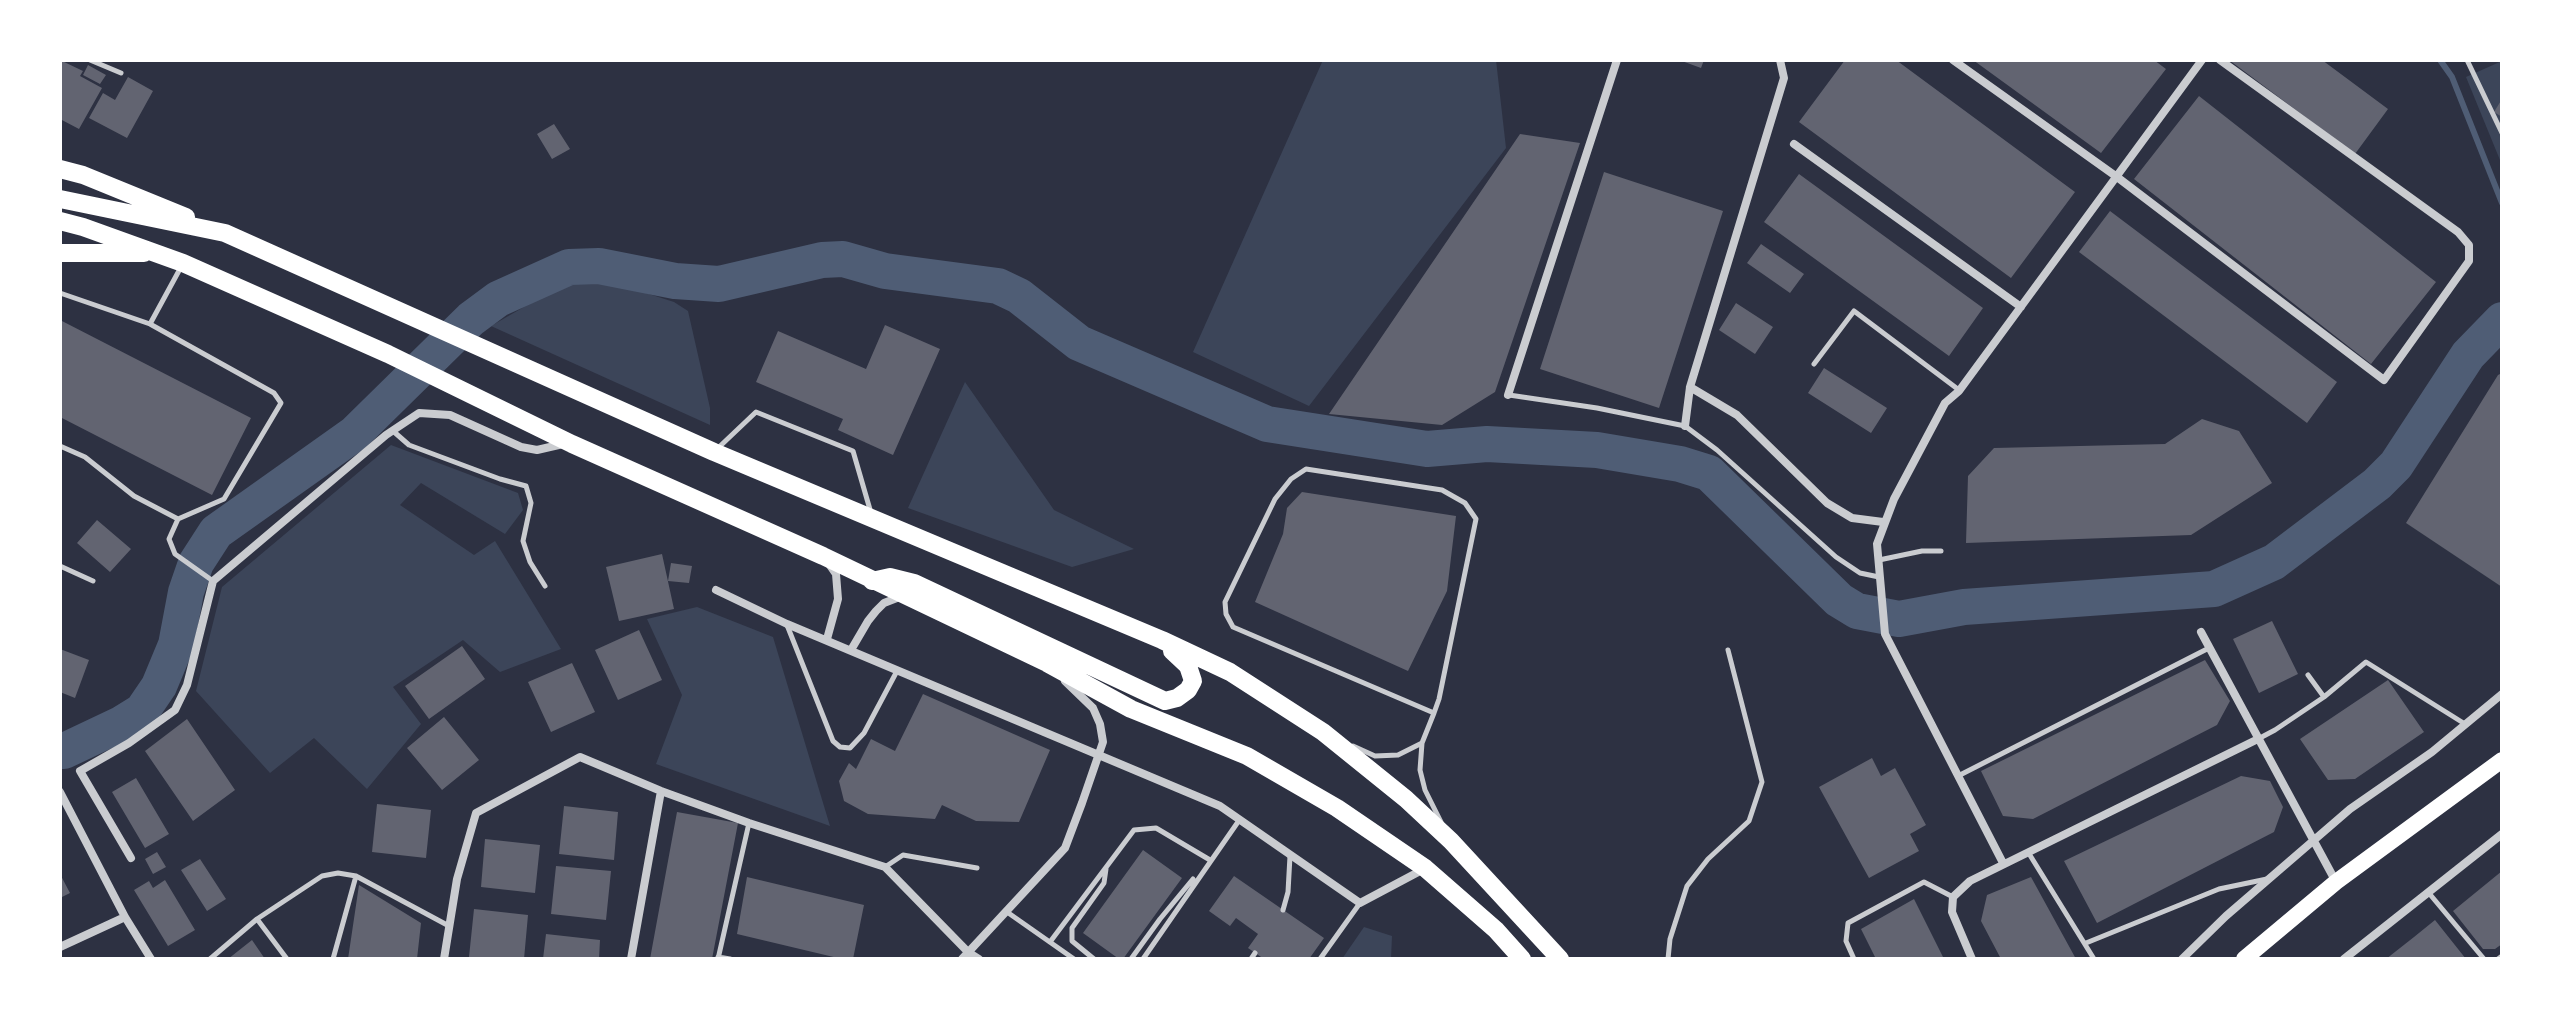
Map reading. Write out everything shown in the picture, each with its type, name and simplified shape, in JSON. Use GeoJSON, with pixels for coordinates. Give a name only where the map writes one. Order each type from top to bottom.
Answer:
{"type":"FeatureCollection","features":[{"type":"Feature","properties":{"kind":"main road"},"geometry":{"type":"LineString","coordinates":[[60,169],[83,175],[225,233],[714,452],[1162,640],[1230,672],[1323,732],[1406,799],[1451,841],[1560,959]]}},
{"type":"Feature","properties":{"kind":"main road"},"geometry":{"type":"LineString","coordinates":[[60,199],[225,233]]}},
{"type":"Feature","properties":{"kind":"main road"},"geometry":{"type":"LineString","coordinates":[[60,221],[159,253],[388,354],[572,444],[823,556],[1047,663],[1131,709],[1247,756],[1337,808],[1425,868],[1496,930],[1522,959]]}},
{"type":"Feature","properties":{"kind":"main road"},"geometry":{"type":"LineString","coordinates":[[60,253],[159,253]]}},
{"type":"Feature","properties":{"kind":"main road"},"geometry":{"type":"LineString","coordinates":[[872,581],[890,577],[914,583],[1165,701],[1177,698],[1188,690],[1193,681],[1188,666],[1162,640]]}},
{"type":"Feature","properties":{"kind":"main road"},"geometry":{"type":"LineString","coordinates":[[2244,959],[2336,882],[2502,760]]}},
{"type":"Feature","properties":{"kind":"street"},"geometry":{"type":"LineString","coordinates":[[1508,395],[1617,60]]}},
{"type":"Feature","properties":{"kind":"street"},"geometry":{"type":"LineString","coordinates":[[1685,426],[1690,387],[1784,78],[1780,60]]}},
{"type":"Feature","properties":{"kind":"street"},"geometry":{"type":"LineString","coordinates":[[1953,60],[2117,177],[2384,380],[2469,261],[2469,245],[2458,232],[2220,60]]}},
{"type":"Feature","properties":{"kind":"street"},"geometry":{"type":"LineString","coordinates":[[2003,863],[1885,634],[1877,544],[1883,522],[1945,403],[1959,391],[2202,60]]}},
{"type":"Feature","properties":{"kind":"street"},"geometry":{"type":"LineString","coordinates":[[1794,144],[2021,307]]}},
{"type":"Feature","properties":{"kind":"street"},"geometry":{"type":"LineString","coordinates":[[1690,387],[1737,415],[1827,503],[1852,518],[1883,522]]}},
{"type":"Feature","properties":{"kind":"street"},"geometry":{"type":"LineString","coordinates":[[131,858],[80,771],[129,743],[175,710],[187,685],[210,580],[419,413],[450,415],[521,447],[537,450],[554,444],[572,444]]}},
{"type":"Feature","properties":{"kind":"street"},"geometry":{"type":"LineString","coordinates":[[823,556],[836,574],[838,599],[827,639]]}},
{"type":"Feature","properties":{"kind":"street"},"geometry":{"type":"LineString","coordinates":[[716,590],[787,624],[1220,806],[1360,903],[1425,868]]}},
{"type":"Feature","properties":{"kind":"street"},"geometry":{"type":"LineString","coordinates":[[851,650],[876,611],[884,603],[902,596]]}},
{"type":"Feature","properties":{"kind":"street"},"geometry":{"type":"LineString","coordinates":[[2201,632],[2336,882]]}},
{"type":"Feature","properties":{"kind":"street"},"geometry":{"type":"LineString","coordinates":[[965,956],[1065,848],[1103,742],[1093,708],[1047,663]]}},
{"type":"Feature","properties":{"kind":"street"},"geometry":{"type":"LineString","coordinates":[[2182,959],[2226,916],[2350,809],[2432,752],[2502,694]]}},
{"type":"Feature","properties":{"kind":"street"},"geometry":{"type":"LineString","coordinates":[[1972,959],[1952,912],[1953,897],[1970,881],[2258,739]]}},
{"type":"Feature","properties":{"kind":"street"},"geometry":{"type":"LineString","coordinates":[[444,959],[457,879],[476,813],[580,757],[749,823],[885,867],[965,956],[979,959]]}},
{"type":"Feature","properties":{"kind":"street"},"geometry":{"type":"LineString","coordinates":[[631,959],[661,791]]}},
{"type":"Feature","properties":{"kind":"street"},"geometry":{"type":"LineString","coordinates":[[60,792],[125,917],[151,959]]}},
{"type":"Feature","properties":{"kind":"street"},"geometry":{"type":"LineString","coordinates":[[2344,959],[2502,834]]}},
{"type":"Feature","properties":{"kind":"street"},"geometry":{"type":"LineString","coordinates":[[60,947],[125,917]]}},
{"type":"Feature","properties":{"kind":"lane"},"geometry":{"type":"LineString","coordinates":[[90,60],[121,73]]}},
{"type":"Feature","properties":{"kind":"lane"},"geometry":{"type":"LineString","coordinates":[[2467,60],[2502,133]]}},
{"type":"Feature","properties":{"kind":"lane"},"geometry":{"type":"LineString","coordinates":[[150,324],[183,263]]}},
{"type":"Feature","properties":{"kind":"lane"},"geometry":{"type":"LineString","coordinates":[[60,293],[150,324],[274,393],[281,403],[224,499],[178,519],[169,539],[175,554],[210,580]]}},
{"type":"Feature","properties":{"kind":"lane"},"geometry":{"type":"LineString","coordinates":[[1814,364],[1854,311],[1959,391]]}},
{"type":"Feature","properties":{"kind":"lane"},"geometry":{"type":"LineString","coordinates":[[1508,395],[1597,408],[1685,426],[1717,450],[1836,557],[1860,573],[1879,577]]}},
{"type":"Feature","properties":{"kind":"lane"},"geometry":{"type":"LineString","coordinates":[[714,452],[756,412],[853,451],[873,520]]}},
{"type":"Feature","properties":{"kind":"lane"},"geometry":{"type":"LineString","coordinates":[[393,431],[409,445],[526,486],[531,503],[523,541],[530,562],[545,586]]}},
{"type":"Feature","properties":{"kind":"lane"},"geometry":{"type":"LineString","coordinates":[[60,446],[85,457],[134,496],[178,519]]}},
{"type":"Feature","properties":{"kind":"lane"},"geometry":{"type":"LineString","coordinates":[[1434,713],[1233,627],[1226,614],[1225,602],[1275,499],[1291,479],[1306,469],[1442,490],[1465,503],[1476,519],[1439,699],[1434,713],[1422,743],[1420,770],[1425,790],[1451,841]]}},
{"type":"Feature","properties":{"kind":"lane"},"geometry":{"type":"LineString","coordinates":[[1878,560],[1922,551],[1941,551]]}},
{"type":"Feature","properties":{"kind":"lane"},"geometry":{"type":"LineString","coordinates":[[60,566],[93,581]]}},
{"type":"Feature","properties":{"kind":"lane"},"geometry":{"type":"LineString","coordinates":[[787,624],[833,741],[840,747],[850,748],[864,733],[897,671]]}},
{"type":"Feature","properties":{"kind":"lane"},"geometry":{"type":"LineString","coordinates":[[1957,776],[2210,648]]}},
{"type":"Feature","properties":{"kind":"lane"},"geometry":{"type":"LineString","coordinates":[[1668,959],[1670,939],[1687,886],[1708,859],[1749,821],[1762,782],[1728,650]]}},
{"type":"Feature","properties":{"kind":"lane"},"geometry":{"type":"LineString","coordinates":[[2258,739],[2324,697],[2366,662],[2466,725]]}},
{"type":"Feature","properties":{"kind":"lane"},"geometry":{"type":"LineString","coordinates":[[2308,675],[2324,697]]}},
{"type":"Feature","properties":{"kind":"lane"},"geometry":{"type":"LineString","coordinates":[[1323,732],[1375,756],[1398,755],[1422,743]]}},
{"type":"Feature","properties":{"kind":"lane"},"geometry":{"type":"LineString","coordinates":[[1143,959],[1240,819]]}},
{"type":"Feature","properties":{"kind":"lane"},"geometry":{"type":"LineString","coordinates":[[730,959],[718,958],[749,823]]}},
{"type":"Feature","properties":{"kind":"lane"},"geometry":{"type":"LineString","coordinates":[[1050,942],[1134,830],[1156,828],[1210,860]]}},
{"type":"Feature","properties":{"kind":"lane"},"geometry":{"type":"LineString","coordinates":[[2028,852],[2094,959]]}},
{"type":"Feature","properties":{"kind":"lane"},"geometry":{"type":"LineString","coordinates":[[885,867],[903,855],[977,868]]}},
{"type":"Feature","properties":{"kind":"lane"},"geometry":{"type":"LineString","coordinates":[[1283,910],[1288,892],[1290,856]]}},
{"type":"Feature","properties":{"kind":"lane"},"geometry":{"type":"LineString","coordinates":[[1131,959],[1210,860]]}},
{"type":"Feature","properties":{"kind":"lane"},"geometry":{"type":"LineString","coordinates":[[1094,959],[1072,941],[1072,928],[1104,883],[1107,866]]}},
{"type":"Feature","properties":{"kind":"lane"},"geometry":{"type":"LineString","coordinates":[[210,959],[257,919],[322,876],[338,873],[356,876],[449,926]]}},
{"type":"Feature","properties":{"kind":"lane"},"geometry":{"type":"LineString","coordinates":[[333,959],[356,876]]}},
{"type":"Feature","properties":{"kind":"lane"},"geometry":{"type":"LineString","coordinates":[[2086,943],[2219,889],[2272,878]]}},
{"type":"Feature","properties":{"kind":"lane"},"geometry":{"type":"LineString","coordinates":[[1854,959],[1846,941],[1848,923],[1924,882],[1953,897]]}},
{"type":"Feature","properties":{"kind":"lane"},"geometry":{"type":"LineString","coordinates":[[2428,892],[2484,959]]}},
{"type":"Feature","properties":{"kind":"lane"},"geometry":{"type":"LineString","coordinates":[[1320,959],[1360,903]]}},
{"type":"Feature","properties":{"kind":"lane"},"geometry":{"type":"LineString","coordinates":[[1007,912],[1074,959]]}},
{"type":"Feature","properties":{"kind":"lane"},"geometry":{"type":"LineString","coordinates":[[257,919],[287,959]]}},
{"type":"Feature","properties":{"kind":"shaded area"},"geometry":{"type":"Polygon","coordinates":[[[1323,60],[1496,60],[1506,148],[1309,406],[1193,352],[1323,60]]]}},
{"type":"Feature","properties":{"kind":"shaded area"},"geometry":{"type":"Polygon","coordinates":[[[2502,61],[2502,165],[2466,77],[2502,61]]]}},
{"type":"Feature","properties":{"kind":"shaded area"},"geometry":{"type":"Polygon","coordinates":[[[584,280],[624,286],[674,302],[688,311],[710,408],[710,425],[491,326],[550,292],[584,280]]]}},
{"type":"Feature","properties":{"kind":"shaded area"},"geometry":{"type":"Polygon","coordinates":[[[965,382],[1054,510],[1134,549],[1072,567],[908,508],[965,382]]]}},
{"type":"Feature","properties":{"kind":"shaded area"},"geometry":{"type":"Polygon","coordinates":[[[391,445],[518,493],[523,510],[505,534],[421,483],[400,505],[474,555],[495,541],[561,649],[500,672],[463,640],[393,687],[421,724],[367,789],[314,738],[270,773],[196,691],[222,587],[391,445]]]}},
{"type":"Feature","properties":{"kind":"shaded area"},"geometry":{"type":"Polygon","coordinates":[[[697,607],[773,637],[830,826],[656,764],[682,695],[647,619],[697,607]]]}},
{"type":"Feature","properties":{"kind":"shaded area"},"geometry":{"type":"Polygon","coordinates":[[[1364,927],[1392,936],[1391,959],[1342,959],[1364,927]]]}},
{"type":"Feature","properties":{"kind":"building"},"geometry":{"type":"Polygon","coordinates":[[[60,60],[83,71],[80,76],[102,88],[79,129],[60,119],[60,60]]]}},
{"type":"Feature","properties":{"kind":"building"},"geometry":{"type":"Polygon","coordinates":[[[1679,60],[1704,60],[1701,68],[1679,60]]]}},
{"type":"Feature","properties":{"kind":"building"},"geometry":{"type":"Polygon","coordinates":[[[1845,60],[1896,60],[2075,192],[2011,278],[1799,122],[1845,60]]]}},
{"type":"Feature","properties":{"kind":"building"},"geometry":{"type":"Polygon","coordinates":[[[1973,60],[2154,60],[2166,69],[2101,153],[1973,60]]]}},
{"type":"Feature","properties":{"kind":"building"},"geometry":{"type":"Polygon","coordinates":[[[2229,60],[2322,60],[2388,109],[2355,154],[2229,60]]]}},
{"type":"Feature","properties":{"kind":"building"},"geometry":{"type":"Polygon","coordinates":[[[88,65],[106,75],[100,84],[83,75],[88,65]]]}},
{"type":"Feature","properties":{"kind":"building"},"geometry":{"type":"Polygon","coordinates":[[[128,77],[153,91],[127,138],[89,118],[103,93],[115,100],[128,77]]]}},
{"type":"Feature","properties":{"kind":"building"},"geometry":{"type":"Polygon","coordinates":[[[2199,96],[2436,282],[2371,364],[2134,179],[2199,96]]]}},
{"type":"Feature","properties":{"kind":"building"},"geometry":{"type":"Polygon","coordinates":[[[2502,99],[2502,117],[2494,112],[2502,99]]]}},
{"type":"Feature","properties":{"kind":"building"},"geometry":{"type":"Polygon","coordinates":[[[554,124],[570,149],[552,159],[537,134],[554,124]]]}},
{"type":"Feature","properties":{"kind":"building"},"geometry":{"type":"Polygon","coordinates":[[[1520,134],[1580,143],[1495,392],[1442,425],[1329,414],[1520,134]]]}},
{"type":"Feature","properties":{"kind":"building"},"geometry":{"type":"Polygon","coordinates":[[[1604,172],[1723,211],[1659,408],[1540,369],[1604,172]]]}},
{"type":"Feature","properties":{"kind":"building"},"geometry":{"type":"Polygon","coordinates":[[[1799,174],[1983,308],[1949,356],[1764,222],[1799,174]]]}},
{"type":"Feature","properties":{"kind":"building"},"geometry":{"type":"Polygon","coordinates":[[[2110,211],[2337,382],[2307,423],[2079,252],[2110,211]]]}},
{"type":"Feature","properties":{"kind":"building"},"geometry":{"type":"Polygon","coordinates":[[[1761,244],[1804,274],[1790,293],[1747,263],[1761,244]]]}},
{"type":"Feature","properties":{"kind":"building"},"geometry":{"type":"Polygon","coordinates":[[[1736,303],[1773,327],[1755,354],[1719,330],[1736,303]]]}},
{"type":"Feature","properties":{"kind":"building"},"geometry":{"type":"Polygon","coordinates":[[[60,320],[251,418],[212,495],[60,417],[60,320]]]}},
{"type":"Feature","properties":{"kind":"building"},"geometry":{"type":"Polygon","coordinates":[[[885,325],[940,349],[893,455],[838,430],[843,419],[756,382],[778,331],[866,369],[885,325]]]}},
{"type":"Feature","properties":{"kind":"building"},"geometry":{"type":"Polygon","coordinates":[[[1824,368],[1887,408],[1871,433],[1808,393],[1824,368]]]}},
{"type":"Feature","properties":{"kind":"building"},"geometry":{"type":"Polygon","coordinates":[[[2502,373],[2502,587],[2406,523],[2502,373]]]}},
{"type":"Feature","properties":{"kind":"building"},"geometry":{"type":"Polygon","coordinates":[[[2202,419],[2239,431],[2272,483],[2191,535],[1966,543],[1968,476],[1994,448],[2165,444],[2202,419]]]}},
{"type":"Feature","properties":{"kind":"building"},"geometry":{"type":"Polygon","coordinates":[[[1302,492],[1456,516],[1447,591],[1408,671],[1255,602],[1283,534],[1287,508],[1302,492]]]}},
{"type":"Feature","properties":{"kind":"building"},"geometry":{"type":"Polygon","coordinates":[[[97,520],[131,549],[110,572],[77,543],[97,520]]]}},
{"type":"Feature","properties":{"kind":"building"},"geometry":{"type":"Polygon","coordinates":[[[662,554],[674,609],[619,621],[606,567],[662,554]]]}},
{"type":"Feature","properties":{"kind":"building"},"geometry":{"type":"Polygon","coordinates":[[[671,563],[692,566],[689,583],[668,581],[671,563]]]}},
{"type":"Feature","properties":{"kind":"building"},"geometry":{"type":"Polygon","coordinates":[[[2272,621],[2298,674],[2259,693],[2233,639],[2272,621]]]}},
{"type":"Feature","properties":{"kind":"building"},"geometry":{"type":"Polygon","coordinates":[[[639,630],[662,680],[618,700],[595,650],[639,630]]]}},
{"type":"Feature","properties":{"kind":"building"},"geometry":{"type":"Polygon","coordinates":[[[462,646],[485,679],[429,719],[405,686],[462,646]]]}},
{"type":"Feature","properties":{"kind":"building"},"geometry":{"type":"Polygon","coordinates":[[[60,649],[89,660],[75,698],[60,692],[60,649]]]}},
{"type":"Feature","properties":{"kind":"building"},"geometry":{"type":"Polygon","coordinates":[[[2205,660],[2230,701],[2217,725],[2033,819],[2003,816],[1981,771],[2205,660]]]}},
{"type":"Feature","properties":{"kind":"building"},"geometry":{"type":"Polygon","coordinates":[[[572,663],[595,712],[551,732],[528,682],[572,663]]]}},
{"type":"Feature","properties":{"kind":"building"},"geometry":{"type":"Polygon","coordinates":[[[2388,680],[2424,732],[2355,779],[2328,780],[2300,739],[2388,680]]]}},
{"type":"Feature","properties":{"kind":"building"},"geometry":{"type":"Polygon","coordinates":[[[923,694],[1050,750],[1019,822],[976,821],[942,805],[935,819],[868,814],[844,801],[839,781],[849,763],[856,769],[871,739],[895,751],[923,694]]]}},
{"type":"Feature","properties":{"kind":"building"},"geometry":{"type":"Polygon","coordinates":[[[444,717],[479,760],[442,790],[407,748],[444,717]]]}},
{"type":"Feature","properties":{"kind":"building"},"geometry":{"type":"Polygon","coordinates":[[[187,719],[235,790],[193,821],[145,751],[187,719]]]}},
{"type":"Feature","properties":{"kind":"building"},"geometry":{"type":"Polygon","coordinates":[[[1872,758],[1881,776],[1895,768],[1926,825],[1910,834],[1919,851],[1869,878],[1819,787],[1872,758]]]}},
{"type":"Feature","properties":{"kind":"building"},"geometry":{"type":"Polygon","coordinates":[[[2241,776],[2270,781],[2283,807],[2274,832],[2097,923],[2064,861],[2241,776]]]}},
{"type":"Feature","properties":{"kind":"building"},"geometry":{"type":"Polygon","coordinates":[[[136,778],[169,834],[145,848],[112,792],[136,778]]]}},
{"type":"Feature","properties":{"kind":"building"},"geometry":{"type":"Polygon","coordinates":[[[377,804],[431,810],[426,858],[372,852],[377,804]]]}},
{"type":"Feature","properties":{"kind":"building"},"geometry":{"type":"Polygon","coordinates":[[[564,806],[618,812],[614,860],[559,854],[564,806]]]}},
{"type":"Feature","properties":{"kind":"building"},"geometry":{"type":"Polygon","coordinates":[[[677,812],[738,823],[712,959],[650,959],[677,812]]]}},
{"type":"Feature","properties":{"kind":"building"},"geometry":{"type":"Polygon","coordinates":[[[485,839],[540,845],[535,893],[481,887],[485,839]]]}},
{"type":"Feature","properties":{"kind":"building"},"geometry":{"type":"Polygon","coordinates":[[[1143,850],[1182,878],[1123,959],[1119,959],[1083,933],[1143,850]]]}},
{"type":"Feature","properties":{"kind":"building"},"geometry":{"type":"Polygon","coordinates":[[[157,852],[166,867],[153,874],[145,859],[157,852]]]}},
{"type":"Feature","properties":{"kind":"building"},"geometry":{"type":"Polygon","coordinates":[[[200,859],[226,899],[207,911],[181,870],[200,859]]]}},
{"type":"Feature","properties":{"kind":"building"},"geometry":{"type":"Polygon","coordinates":[[[556,866],[611,871],[606,920],[551,914],[556,866]]]}},
{"type":"Feature","properties":{"kind":"building"},"geometry":{"type":"Polygon","coordinates":[[[2502,871],[2502,944],[2495,949],[2483,949],[2453,911],[2502,871]]]}},
{"type":"Feature","properties":{"kind":"building"},"geometry":{"type":"Polygon","coordinates":[[[60,874],[70,893],[60,898],[60,874]]]}},
{"type":"Feature","properties":{"kind":"building"},"geometry":{"type":"Polygon","coordinates":[[[1234,876],[1324,938],[1309,959],[1264,959],[1248,948],[1258,934],[1236,918],[1230,926],[1209,911],[1234,876]]]}},
{"type":"Feature","properties":{"kind":"building"},"geometry":{"type":"Polygon","coordinates":[[[747,877],[864,905],[853,959],[737,934],[747,877]]]}},
{"type":"Feature","properties":{"kind":"building"},"geometry":{"type":"Polygon","coordinates":[[[2031,877],[2076,959],[2001,959],[1981,921],[1987,895],[2031,877]]]}},
{"type":"Feature","properties":{"kind":"building"},"geometry":{"type":"Polygon","coordinates":[[[165,880],[195,930],[168,946],[134,890],[149,881],[153,888],[165,880]]]}},
{"type":"Feature","properties":{"kind":"building"},"geometry":{"type":"Polygon","coordinates":[[[359,885],[421,923],[417,959],[348,959],[359,885]]]}},
{"type":"Feature","properties":{"kind":"building"},"geometry":{"type":"Polygon","coordinates":[[[1914,899],[1944,959],[1876,959],[1861,929],[1914,899]]]}},
{"type":"Feature","properties":{"kind":"building"},"geometry":{"type":"Polygon","coordinates":[[[474,909],[528,915],[524,959],[469,957],[474,909]]]}},
{"type":"Feature","properties":{"kind":"building"},"geometry":{"type":"Polygon","coordinates":[[[2435,920],[2466,959],[2386,959],[2414,937],[2435,920]]]}},
{"type":"Feature","properties":{"kind":"building"},"geometry":{"type":"Polygon","coordinates":[[[546,934],[600,940],[599,959],[543,959],[546,934]]]}},
{"type":"Feature","properties":{"kind":"building"},"geometry":{"type":"Polygon","coordinates":[[[252,940],[265,959],[228,959],[252,940]]]}},
{"type":"Feature","properties":{"kind":"waterway"},"geometry":{"type":"LineString","coordinates":[[2440,60],[2452,77],[2502,203]]}},
{"type":"Feature","properties":{"kind":"waterway"},"geometry":{"type":"LineString","coordinates":[[60,751],[121,724],[142,711],[159,686],[176,645],[186,592],[196,563],[216,532],[354,434],[471,319],[498,299],[569,267],[599,266],[675,281],[719,284],[822,260],[843,259],[885,271],[998,286],[1019,296],[1079,343],[1267,424],[1427,449],[1487,444],[1597,450],[1680,464],[1709,473],[1839,600],[1857,611],[1899,619],[1964,607],[2214,589],[2274,562],[2377,484],[2396,465],[2468,355],[2502,320]]}}]}
